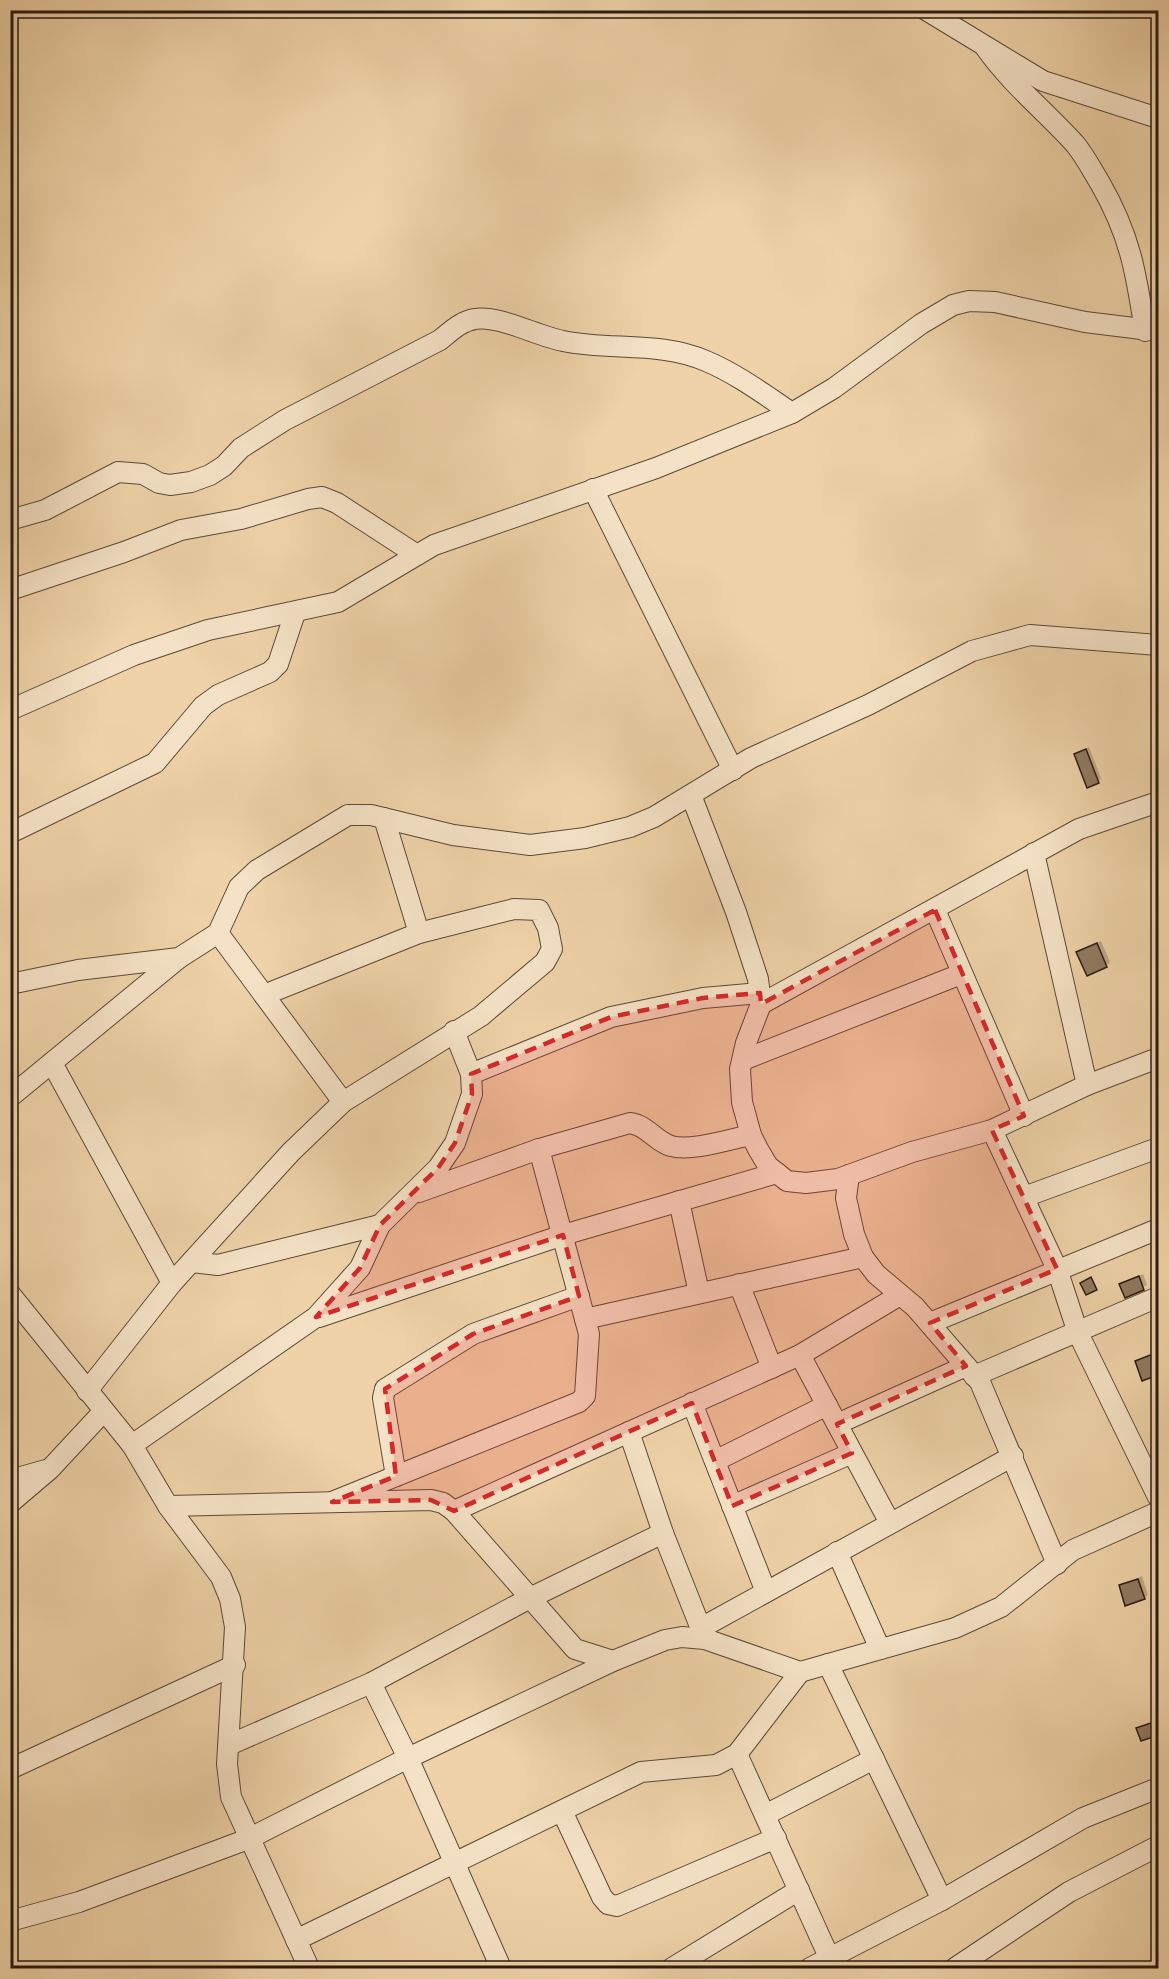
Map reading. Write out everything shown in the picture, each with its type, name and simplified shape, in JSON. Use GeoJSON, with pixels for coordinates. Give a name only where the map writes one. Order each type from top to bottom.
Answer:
{"type":"FeatureCollection","features":[{"type":"Feature","properties":{"kind":"street"},"geometry":{"type":"LineString","coordinates":[[926,10],[1043,81],[1158,118]]}},
{"type":"Feature","properties":{"kind":"street"},"geometry":{"type":"LineString","coordinates":[[10,710],[134,655],[197,633],[338,602],[417,555],[478,529],[656,468],[792,413],[834,388],[941,311],[969,301],[995,302],[1085,322],[1152,331],[1126,234],[1109,199],[1076,145],[1004,75],[985,47]]}},
{"type":"Feature","properties":{"kind":"street"},"geometry":{"type":"LineString","coordinates":[[10,520],[45,510],[118,472],[143,474],[159,483],[170,485],[191,482],[210,475],[224,466],[242,448],[285,420],[440,340],[461,324],[474,319],[489,319],[562,341],[602,347],[646,346],[681,353],[706,361],[737,377],[792,413]]}},
{"type":"Feature","properties":{"kind":"street"},"geometry":{"type":"LineString","coordinates":[[593,489],[733,770]]}},
{"type":"Feature","properties":{"kind":"street"},"geometry":{"type":"LineString","coordinates":[[10,590],[124,552],[181,530],[242,519],[322,497],[337,503],[417,555]]}},
{"type":"Feature","properties":{"kind":"street"},"geometry":{"type":"LineString","coordinates":[[10,833],[155,763],[203,706],[218,695],[270,672],[278,664],[295,613]]}},
{"type":"Feature","properties":{"kind":"street"},"geometry":{"type":"LineString","coordinates":[[10,1096],[180,958],[218,933],[239,887],[257,870],[341,818],[356,813],[453,835],[530,845],[585,838],[630,827],[654,818],[751,758],[868,705],[972,651],[1004,640],[1030,635],[1158,645]]}},
{"type":"Feature","properties":{"kind":"street"},"geometry":{"type":"LineString","coordinates":[[691,795],[751,955],[760,998],[742,1060],[742,1102],[751,1135],[768,1166],[787,1181],[806,1183],[838,1179],[912,1152],[992,1130],[1087,1085],[1158,1058]]}},
{"type":"Feature","properties":{"kind":"street"},"geometry":{"type":"LineString","coordinates":[[471,1074],[610,1017],[703,999],[760,998],[935,910],[1034,853],[1094,822],[1158,802]]}},
{"type":"Feature","properties":{"kind":"street"},"geometry":{"type":"LineString","coordinates":[[384,818],[419,933]]}},
{"type":"Feature","properties":{"kind":"street"},"geometry":{"type":"LineString","coordinates":[[1034,853],[1087,1085]]}},
{"type":"Feature","properties":{"kind":"street"},"geometry":{"type":"LineString","coordinates":[[87,1391],[172,1283],[291,1152],[343,1102],[481,1016],[545,962],[552,949],[548,928],[539,910],[514,909],[419,933],[264,995]]}},
{"type":"Feature","properties":{"kind":"street"},"geometry":{"type":"LineString","coordinates":[[935,910],[1024,1116]]}},
{"type":"Feature","properties":{"kind":"street"},"geometry":{"type":"LineString","coordinates":[[218,933],[343,1102]]}},
{"type":"Feature","properties":{"kind":"street"},"geometry":{"type":"LineString","coordinates":[[10,984],[78,970],[180,958]]}},
{"type":"Feature","properties":{"kind":"street"},"geometry":{"type":"LineString","coordinates":[[742,1060],[961,974]]}},
{"type":"Feature","properties":{"kind":"street"},"geometry":{"type":"LineString","coordinates":[[132,1445],[316,1317],[360,1268],[380,1225],[438,1168],[454,1143],[472,1094],[471,1074],[454,1031]]}},
{"type":"Feature","properties":{"kind":"street"},"geometry":{"type":"LineString","coordinates":[[52,1063],[172,1283]]}},
{"type":"Feature","properties":{"kind":"street"},"geometry":{"type":"LineString","coordinates":[[412,1194],[539,1149],[630,1124],[638,1124],[669,1146],[685,1148],[751,1135]]}},
{"type":"Feature","properties":{"kind":"street"},"geometry":{"type":"LineString","coordinates":[[992,1130],[1057,1269],[1078,1333],[1158,1497]]}},
{"type":"Feature","properties":{"kind":"street"},"geometry":{"type":"LineString","coordinates":[[1024,1197],[1158,1148]]}},
{"type":"Feature","properties":{"kind":"street"},"geometry":{"type":"LineString","coordinates":[[332,1502],[579,1402],[585,1396],[590,1334],[539,1149]]}},
{"type":"Feature","properties":{"kind":"street"},"geometry":{"type":"LineString","coordinates":[[316,1317],[562,1234],[777,1173]]}},
{"type":"Feature","properties":{"kind":"street"},"geometry":{"type":"LineString","coordinates":[[849,1175],[846,1198],[854,1234],[863,1257],[876,1274],[930,1323],[970,1371],[1013,1456],[1057,1564]]}},
{"type":"Feature","properties":{"kind":"street"},"geometry":{"type":"LineString","coordinates":[[680,1201],[699,1293]]}},
{"type":"Feature","properties":{"kind":"street"},"geometry":{"type":"LineString","coordinates":[[192,1262],[218,1265],[380,1225]]}},
{"type":"Feature","properties":{"kind":"street"},"geometry":{"type":"LineString","coordinates":[[930,1323],[1158,1229]]}},
{"type":"Feature","properties":{"kind":"street"},"geometry":{"type":"LineString","coordinates":[[585,1318],[863,1257]]}},
{"type":"Feature","properties":{"kind":"street"},"geometry":{"type":"LineString","coordinates":[[739,1284],[772,1368]]}},
{"type":"Feature","properties":{"kind":"street"},"geometry":{"type":"LineString","coordinates":[[10,1294],[103,1412],[132,1445],[168,1506],[221,1577],[230,1599],[235,1627],[235,1665],[227,1764],[231,1797],[248,1839],[309,1968]]}},
{"type":"Feature","properties":{"kind":"street"},"geometry":{"type":"LineString","coordinates":[[454,1511],[800,1355],[900,1295]]}},
{"type":"Feature","properties":{"kind":"street"},"geometry":{"type":"LineString","coordinates":[[396,1476],[383,1398],[385,1389],[473,1334],[579,1296]]}},
{"type":"Feature","properties":{"kind":"street"},"geometry":{"type":"LineString","coordinates":[[837,1424],[970,1371],[1078,1333],[1158,1297]]}},
{"type":"Feature","properties":{"kind":"street"},"geometry":{"type":"LineString","coordinates":[[800,1355],[890,1523]]}},
{"type":"Feature","properties":{"kind":"street"},"geometry":{"type":"LineString","coordinates":[[692,1403],[766,1592]]}},
{"type":"Feature","properties":{"kind":"street"},"geometry":{"type":"LineString","coordinates":[[714,1461],[827,1405]]}},
{"type":"Feature","properties":{"kind":"street"},"geometry":{"type":"LineString","coordinates":[[10,1503],[50,1469],[103,1412]]}},
{"type":"Feature","properties":{"kind":"street"},"geometry":{"type":"LineString","coordinates":[[628,1432],[663,1533],[703,1634],[800,1672]]}},
{"type":"Feature","properties":{"kind":"street"},"geometry":{"type":"LineString","coordinates":[[732,1506],[852,1453]]}},
{"type":"Feature","properties":{"kind":"street"},"geometry":{"type":"LineString","coordinates":[[10,1922],[79,1902],[248,1839],[408,1758],[613,1661],[665,1640],[703,1634],[766,1592],[1013,1456]]}},
{"type":"Feature","properties":{"kind":"street"},"geometry":{"type":"LineString","coordinates":[[10,1480],[50,1469]]}},
{"type":"Feature","properties":{"kind":"street"},"geometry":{"type":"LineString","coordinates":[[168,1506],[431,1500],[443,1503],[454,1511],[575,1649],[613,1661]]}},
{"type":"Feature","properties":{"kind":"street"},"geometry":{"type":"LineString","coordinates":[[296,1940],[641,1772],[716,1765],[737,1754],[800,1672],[955,1628],[1001,1607],[1088,1542],[1158,1512]]}},
{"type":"Feature","properties":{"kind":"street"},"geometry":{"type":"LineString","coordinates":[[229,1745],[371,1683],[530,1598],[663,1533]]}},
{"type":"Feature","properties":{"kind":"street"},"geometry":{"type":"LineString","coordinates":[[837,1552],[880,1649]]}},
{"type":"Feature","properties":{"kind":"street"},"geometry":{"type":"LineString","coordinates":[[828,1664],[942,1900]]}},
{"type":"Feature","properties":{"kind":"street"},"geometry":{"type":"LineString","coordinates":[[10,1769],[235,1665]]}},
{"type":"Feature","properties":{"kind":"street"},"geometry":{"type":"LineString","coordinates":[[371,1683],[408,1758],[501,1968]]}},
{"type":"Feature","properties":{"kind":"street"},"geometry":{"type":"LineString","coordinates":[[737,1754],[832,1964]]}},
{"type":"Feature","properties":{"kind":"street"},"geometry":{"type":"LineString","coordinates":[[765,1815],[874,1759]]}},
{"type":"Feature","properties":{"kind":"street"},"geometry":{"type":"LineString","coordinates":[[810,1968],[832,1964],[1083,1818],[1158,1788]]}},
{"type":"Feature","properties":{"kind":"street"},"geometry":{"type":"LineString","coordinates":[[562,1811],[608,1905],[617,1906],[776,1838]]}},
{"type":"Feature","properties":{"kind":"street"},"geometry":{"type":"LineString","coordinates":[[955,1968],[1069,1892],[1158,1846]]}},
{"type":"Feature","properties":{"kind":"street"},"geometry":{"type":"LineString","coordinates":[[672,1968],[799,1890]]}},
{"type":"Feature","properties":{"kind":"highlighted area"},"geometry":{"type":"Polygon","coordinates":[[[935,910],[1024,1116],[992,1130],[1057,1269],[930,1323],[966,1366],[837,1424],[852,1453],[732,1506],[692,1403],[454,1511],[431,1500],[332,1502],[396,1476],[385,1389],[473,1334],[579,1296],[563,1235],[316,1317],[360,1268],[380,1225],[438,1168],[455,1143],[472,1094],[471,1074],[611,1017],[703,998],[760,993],[761,1004],[935,910]]]}},
{"type":"Feature","properties":{"kind":"building"},"geometry":{"type":"Polygon","coordinates":[[[1086,749],[1099,783],[1087,788],[1074,754],[1086,749]]]}},
{"type":"Feature","properties":{"kind":"building"},"geometry":{"type":"Polygon","coordinates":[[[1097,943],[1107,967],[1087,976],[1076,952],[1097,943]]]}},
{"type":"Feature","properties":{"kind":"building"},"geometry":{"type":"Polygon","coordinates":[[[1139,1276],[1144,1290],[1125,1298],[1119,1284],[1139,1276]]]}},
{"type":"Feature","properties":{"kind":"building"},"geometry":{"type":"Polygon","coordinates":[[[1091,1277],[1097,1290],[1086,1295],[1080,1283],[1091,1277]]]}},
{"type":"Feature","properties":{"kind":"building"},"geometry":{"type":"Polygon","coordinates":[[[1158,1352],[1158,1375],[1142,1381],[1135,1361],[1158,1352]]]}},
{"type":"Feature","properties":{"kind":"building"},"geometry":{"type":"Polygon","coordinates":[[[1138,1579],[1145,1599],[1125,1606],[1119,1585],[1138,1579]]]}},
{"type":"Feature","properties":{"kind":"building"},"geometry":{"type":"Polygon","coordinates":[[[1151,1723],[1156,1736],[1141,1741],[1136,1728],[1151,1723]]]}}]}
